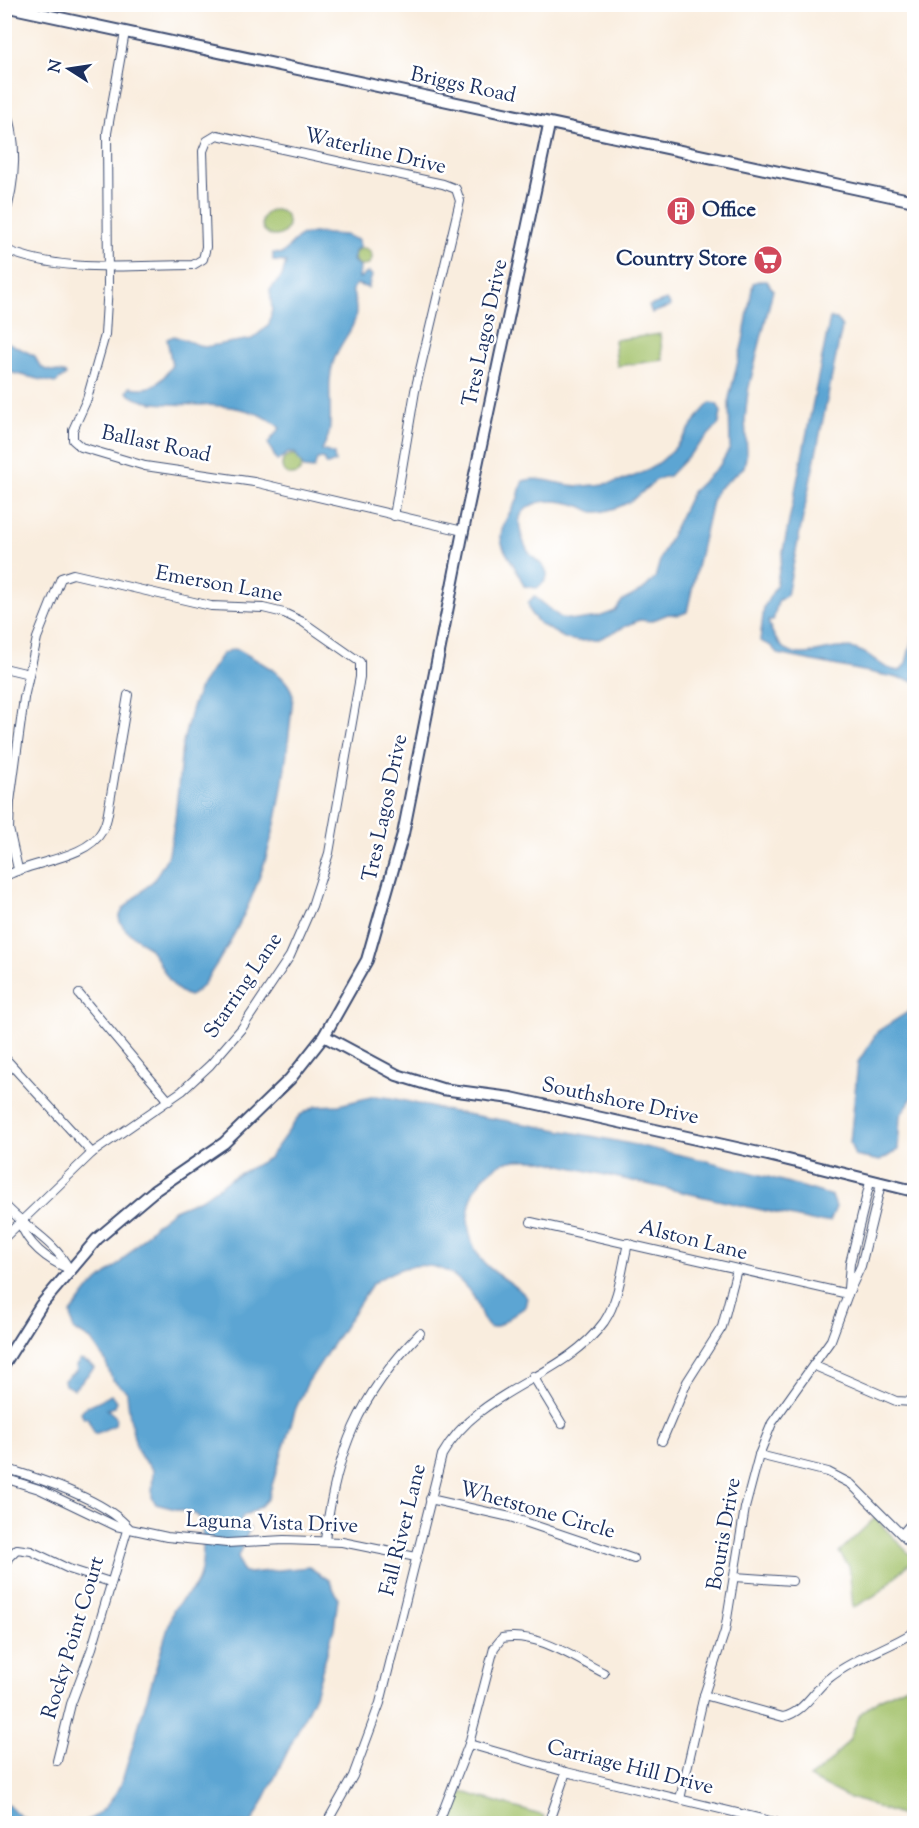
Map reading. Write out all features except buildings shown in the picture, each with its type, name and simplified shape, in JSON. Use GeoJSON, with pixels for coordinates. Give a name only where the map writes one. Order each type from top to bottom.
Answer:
{"type":"FeatureCollection","features":[{"type":"Feature","properties":{"kind":"street","name":"Briggs Road"},"geometry":{"type":"LineString","coordinates":[[4,6],[549,125],[915,201]]}},
{"type":"Feature","properties":{"kind":"street","name":"Ballast Road"},"geometry":{"type":"LineString","coordinates":[[125,32],[107,133],[108,265],[105,335],[87,399],[73,430],[73,440],[81,447],[145,466],[254,482],[463,531]]}},
{"type":"Feature","properties":{"kind":"street"},"geometry":{"type":"LineString","coordinates":[[4,102],[13,145],[14,171],[12,196],[4,219]]}},
{"type":"Feature","properties":{"kind":"street","name":"Tres Lagos Drive"},"geometry":{"type":"LineString","coordinates":[[4,1364],[35,1313],[69,1269],[134,1207],[242,1127],[290,1079],[324,1036],[367,960],[385,902],[402,834],[549,125]]}},
{"type":"Feature","properties":{"kind":"street","name":"Waterline Drive"},"geometry":{"type":"LineString","coordinates":[[108,265],[193,265],[203,259],[206,247],[203,152],[207,141],[217,135],[444,184],[456,189],[460,201],[415,391],[394,516]]}},
{"type":"Feature","properties":{"kind":"street"},"geometry":{"type":"LineString","coordinates":[[4,249],[23,257],[48,262],[108,265]]}},
{"type":"Feature","properties":{"kind":"street","name":"Emerson Lane"},"geometry":{"type":"LineString","coordinates":[[29,674],[37,638],[61,578],[73,574],[211,606],[263,608],[284,613],[303,622],[360,662]]}},
{"type":"Feature","properties":{"kind":"street","name":"Starring Lane"},"geometry":{"type":"LineString","coordinates":[[4,1238],[92,1153],[169,1101],[210,1065],[242,1028],[290,956],[312,906],[329,853],[360,677],[360,662]]}},
{"type":"Feature","properties":{"kind":"street"},"geometry":{"type":"LineString","coordinates":[[4,668],[29,674],[10,802],[9,829],[18,869]]}},
{"type":"Feature","properties":{"kind":"street"},"geometry":{"type":"LineString","coordinates":[[4,877],[18,869],[66,855],[90,844],[102,832],[108,813],[128,695]]}},
{"type":"Feature","properties":{"kind":"street"},"geometry":{"type":"LineString","coordinates":[[79,994],[169,1101]]}},
{"type":"Feature","properties":{"kind":"street","name":"Southshore Drive"},"geometry":{"type":"LineString","coordinates":[[324,1036],[397,1075],[442,1089],[511,1098],[768,1155],[915,1191]]}},
{"type":"Feature","properties":{"kind":"street"},"geometry":{"type":"LineString","coordinates":[[4,1057],[92,1153]]}},
{"type":"Feature","properties":{"kind":"street","name":"Bouris Drive"},"geometry":{"type":"LineString","coordinates":[[848,1294],[852,1252],[875,1183]]}},
{"type":"Feature","properties":{"kind":"street","name":"Bouris Drive"},"geometry":{"type":"LineString","coordinates":[[680,1799],[704,1695],[725,1632],[745,1508],[759,1455],[772,1423],[831,1340],[864,1255],[875,1183]]}},
{"type":"Feature","properties":{"kind":"street"},"geometry":{"type":"LineString","coordinates":[[4,1204],[20,1222],[29,1240],[54,1263],[69,1269]]}},
{"type":"Feature","properties":{"kind":"street","name":"Alston Lane"},"geometry":{"type":"LineString","coordinates":[[531,1222],[848,1294]]}},
{"type":"Feature","properties":{"kind":"street","name":"Fall River Lane"},"geometry":{"type":"LineString","coordinates":[[326,1824],[364,1750],[380,1703],[442,1455],[465,1422],[578,1348],[605,1320],[615,1300],[628,1243]]}},
{"type":"Feature","properties":{"kind":"street"},"geometry":{"type":"LineString","coordinates":[[852,1252],[864,1255]]}},
{"type":"Feature","properties":{"kind":"street"},"geometry":{"type":"LineString","coordinates":[[662,1441],[687,1382],[722,1327],[737,1269]]}},
{"type":"Feature","properties":{"kind":"street"},"geometry":{"type":"LineString","coordinates":[[325,1540],[331,1497],[356,1419],[381,1376],[420,1333]]}},
{"type":"Feature","properties":{"kind":"street"},"geometry":{"type":"LineString","coordinates":[[815,1365],[887,1398],[915,1402]]}},
{"type":"Feature","properties":{"kind":"street"},"geometry":{"type":"LineString","coordinates":[[533,1376],[562,1424]]}},
{"type":"Feature","properties":{"kind":"street"},"geometry":{"type":"LineString","coordinates":[[759,1455],[828,1472],[851,1484],[914,1544]]}},
{"type":"Feature","properties":{"kind":"street","name":"Laguna Vista Drive"},"geometry":{"type":"LineString","coordinates":[[4,1468],[73,1493],[120,1517],[128,1527]]}},
{"type":"Feature","properties":{"kind":"street","name":"Laguna Vista Drive"},"geometry":{"type":"LineString","coordinates":[[4,1478],[39,1489],[116,1526],[190,1541],[249,1543],[325,1540],[416,1557]]}},
{"type":"Feature","properties":{"kind":"street","name":"Whetstone Circle"},"geometry":{"type":"LineString","coordinates":[[430,1499],[510,1517],[634,1559]]}},
{"type":"Feature","properties":{"kind":"street"},"geometry":{"type":"LineString","coordinates":[[902,1534],[915,1520]]}},
{"type":"Feature","properties":{"kind":"street","name":"Rocky Point Court"},"geometry":{"type":"LineString","coordinates":[[57,1761],[69,1712],[92,1648],[128,1527]]}},
{"type":"Feature","properties":{"kind":"street"},"geometry":{"type":"LineString","coordinates":[[4,1571],[8,1558],[17,1549],[31,1551],[69,1569],[110,1582]]}},
{"type":"Feature","properties":{"kind":"street"},"geometry":{"type":"LineString","coordinates":[[735,1578],[792,1581]]}},
{"type":"Feature","properties":{"kind":"street"},"geometry":{"type":"LineString","coordinates":[[704,1695],[783,1717],[796,1714],[828,1680],[849,1665],[915,1632]]}},
{"type":"Feature","properties":{"kind":"street"},"geometry":{"type":"LineString","coordinates":[[438,1824],[469,1744],[494,1648],[502,1638],[514,1635],[548,1645],[604,1673]]}},
{"type":"Feature","properties":{"kind":"street","name":"Carriage Hill Drive"},"geometry":{"type":"LineString","coordinates":[[469,1744],[566,1772],[783,1824]]}},
{"type":"Feature","properties":{"kind":"street"},"geometry":{"type":"LineString","coordinates":[[548,1824],[566,1772]]}},
{"type":"Feature","properties":{"kind":"green space"},"geometry":{"type":"Polygon","coordinates":[[[275,210],[284,214],[288,223],[284,232],[275,236],[266,232],[262,223],[266,214],[275,210]]]}},
{"type":"Feature","properties":{"kind":"green space"},"geometry":{"type":"Polygon","coordinates":[[[363,248],[369,251],[372,257],[369,263],[363,266],[357,263],[354,257],[357,251],[363,248]]]}},
{"type":"Feature","properties":{"kind":"green space"},"geometry":{"type":"Polygon","coordinates":[[[660,334],[663,360],[617,366],[614,340],[660,334]]]}},
{"type":"Feature","properties":{"kind":"green space"},"geometry":{"type":"Polygon","coordinates":[[[292,455],[299,458],[302,465],[299,472],[292,475],[285,472],[282,465],[285,458],[292,455]]]}},
{"type":"Feature","properties":{"kind":"green space"},"geometry":{"type":"Polygon","coordinates":[[[875,1518],[914,1559],[879,1593],[853,1608],[849,1566],[839,1552],[875,1518]]]}},
{"type":"Feature","properties":{"kind":"green space"},"geometry":{"type":"Polygon","coordinates":[[[914,1683],[914,1820],[845,1796],[809,1778],[828,1764],[849,1740],[860,1714],[879,1699],[914,1683]]]}},
{"type":"Feature","properties":{"kind":"green space"},"geometry":{"type":"Polygon","coordinates":[[[463,1792],[544,1816],[541,1823],[452,1823],[449,1821],[463,1792]]]}},
{"type":"Feature","properties":{"kind":"water"},"geometry":{"type":"Polygon","coordinates":[[[313,233],[345,235],[358,240],[360,247],[355,250],[353,261],[360,267],[359,278],[369,272],[372,276],[368,288],[356,284],[352,290],[356,313],[354,321],[337,352],[331,372],[330,424],[322,450],[334,454],[335,462],[327,465],[323,458],[317,459],[314,469],[304,468],[295,453],[288,453],[277,461],[268,443],[280,428],[263,416],[242,409],[220,406],[155,403],[138,399],[127,392],[130,387],[145,388],[155,385],[164,377],[172,365],[167,339],[174,336],[204,347],[252,339],[269,325],[272,309],[270,290],[282,276],[286,262],[273,261],[273,253],[282,254],[300,236],[313,233]]]}},
{"type":"Feature","properties":{"kind":"water"},"geometry":{"type":"Polygon","coordinates":[[[767,281],[773,290],[748,391],[745,420],[747,452],[744,467],[717,490],[712,501],[687,612],[679,615],[668,614],[651,621],[639,620],[597,640],[566,639],[540,624],[531,614],[528,603],[534,596],[561,618],[576,620],[599,617],[615,611],[622,601],[643,590],[655,578],[661,557],[692,492],[720,465],[730,448],[729,398],[743,341],[753,283],[767,281]]]}},
{"type":"Feature","properties":{"kind":"water"},"geometry":{"type":"Polygon","coordinates":[[[667,300],[671,306],[652,313],[649,306],[667,300]]]}},
{"type":"Feature","properties":{"kind":"water"},"geometry":{"type":"Polygon","coordinates":[[[830,318],[837,319],[842,327],[787,595],[778,601],[773,621],[768,621],[776,639],[785,650],[796,654],[807,654],[846,648],[860,651],[888,668],[900,671],[906,663],[914,633],[914,681],[778,654],[771,646],[760,641],[764,607],[776,586],[830,318]]]}},
{"type":"Feature","properties":{"kind":"water"},"geometry":{"type":"Polygon","coordinates":[[[5,341],[35,356],[43,368],[66,375],[55,383],[13,373],[5,368],[5,341]]]}},
{"type":"Feature","properties":{"kind":"water"},"geometry":{"type":"Polygon","coordinates":[[[710,403],[717,404],[721,412],[719,424],[669,476],[656,481],[630,501],[614,509],[597,512],[557,501],[540,502],[526,509],[521,515],[519,524],[521,535],[530,554],[546,570],[547,578],[537,588],[524,586],[502,545],[501,537],[502,528],[517,500],[523,481],[537,479],[567,485],[596,485],[623,480],[648,470],[670,453],[710,403]]]}},
{"type":"Feature","properties":{"kind":"water"},"geometry":{"type":"Polygon","coordinates":[[[233,649],[239,650],[271,669],[290,688],[293,696],[285,768],[273,834],[252,897],[218,962],[202,986],[189,996],[170,982],[154,954],[123,927],[119,918],[123,909],[154,880],[169,854],[175,820],[182,746],[192,707],[201,685],[222,654],[233,649]]]}},
{"type":"Feature","properties":{"kind":"water"},"geometry":{"type":"Polygon","coordinates":[[[914,1008],[914,1095],[900,1116],[898,1150],[880,1161],[855,1156],[850,1143],[858,1062],[878,1031],[914,1008]]]}},
{"type":"Feature","properties":{"kind":"water"},"geometry":{"type":"Polygon","coordinates":[[[375,1096],[647,1147],[740,1169],[832,1196],[836,1207],[830,1221],[816,1222],[539,1160],[510,1161],[494,1168],[484,1177],[471,1199],[468,1224],[470,1236],[486,1265],[527,1298],[525,1307],[496,1327],[490,1328],[484,1321],[473,1296],[462,1283],[438,1268],[412,1266],[372,1284],[308,1382],[296,1408],[268,1498],[260,1507],[242,1517],[240,1524],[250,1528],[238,1556],[242,1571],[249,1573],[309,1567],[329,1580],[338,1598],[334,1628],[315,1695],[258,1812],[251,1823],[82,1823],[107,1805],[123,1778],[173,1611],[198,1580],[203,1544],[201,1519],[195,1514],[156,1504],[152,1497],[153,1470],[137,1449],[127,1392],[112,1379],[105,1360],[91,1340],[73,1329],[71,1313],[91,1287],[118,1265],[156,1224],[174,1210],[203,1198],[230,1179],[269,1158],[300,1115],[316,1106],[339,1105],[375,1096]]]}},
{"type":"Feature","properties":{"kind":"water"},"geometry":{"type":"Polygon","coordinates":[[[80,1360],[89,1363],[94,1368],[74,1389],[65,1385],[64,1380],[77,1370],[76,1366],[80,1360]]]}},
{"type":"Feature","properties":{"kind":"water"},"geometry":{"type":"Polygon","coordinates":[[[111,1395],[117,1401],[115,1407],[107,1409],[116,1417],[115,1425],[95,1434],[87,1417],[84,1418],[81,1412],[84,1408],[111,1395]]]}},
{"type":"Feature","properties":{"kind":"water"},"geometry":{"type":"Polygon","coordinates":[[[4,1801],[21,1817],[34,1823],[5,1823],[4,1801]]]}},
{"type":"Feature","properties":{"kind":"place","name":"Office"},"geometry":{"type":"Point","coordinates":[681,211]}},
{"type":"Feature","properties":{"kind":"place","name":"Country Store"},"geometry":{"type":"Point","coordinates":[768,260]}}]}
